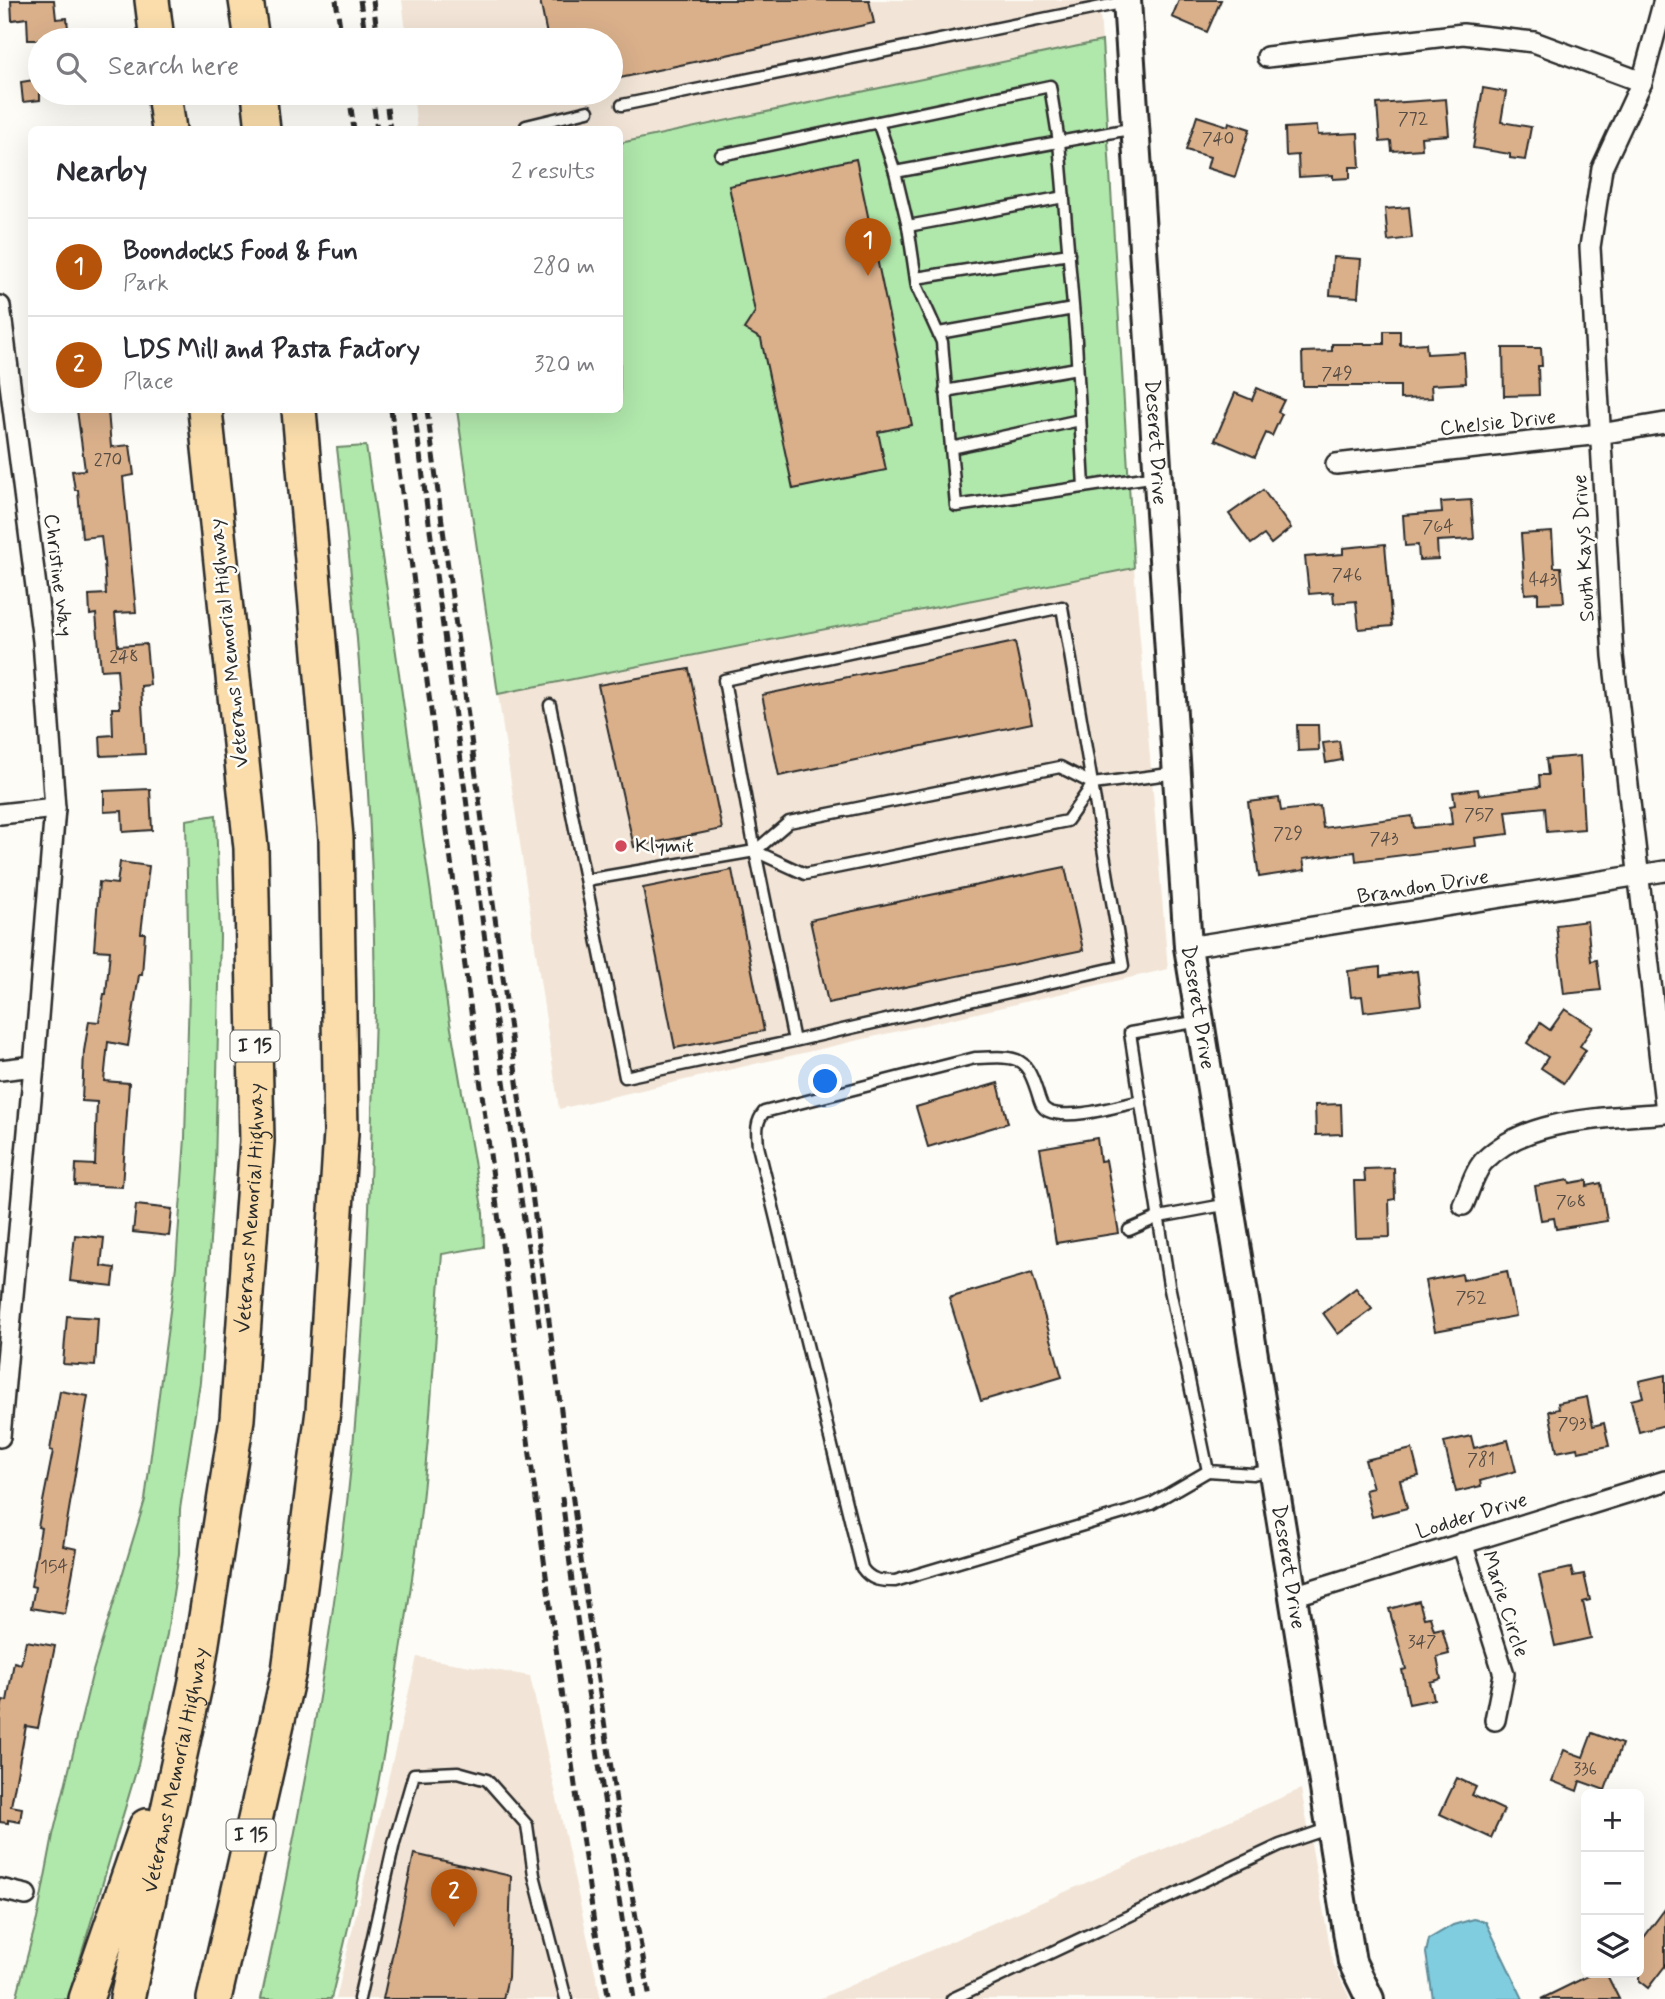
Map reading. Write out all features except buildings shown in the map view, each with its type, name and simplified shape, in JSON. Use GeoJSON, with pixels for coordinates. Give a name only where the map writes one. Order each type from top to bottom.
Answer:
{"type":"FeatureCollection","features":[{"type":"Feature","properties":{"kind":"highway"},"geometry":{"type":"LineString","coordinates":[[152,0],[156,28]]}},
{"type":"Feature","properties":{"kind":"highway"},"geometry":{"type":"LineString","coordinates":[[246,0],[250,28]]}},
{"type":"Feature","properties":{"kind":"highway"},"geometry":{"type":"LineString","coordinates":[[166,105],[168,126]]}},
{"type":"Feature","properties":{"kind":"highway"},"geometry":{"type":"LineString","coordinates":[[260,105],[262,126]]}},
{"type":"Feature","properties":{"kind":"highway","name":"Veterans Memorial Highway"},"geometry":{"type":"LineString","coordinates":[[127,1999],[196,1681],[237,1419],[257,1141],[251,848],[205,413]]}},
{"type":"Feature","properties":{"kind":"highway","name":"I 15"},"geometry":{"type":"LineString","coordinates":[[214,1999],[289,1671],[323,1411],[341,1133],[336,838],[299,413]]}},
{"type":"Feature","properties":{"kind":"highway"},"geometry":{"type":"LineString","coordinates":[[237,1999],[289,1671]]}},
{"type":"Feature","properties":{"kind":"highway"},"geometry":{"type":"LineString","coordinates":[[86,1999],[196,1681]]}},
{"type":"Feature","properties":{"kind":"street","name":"South Kays Drive"},"geometry":{"type":"LineString","coordinates":[[1664,0],[1642,82],[1602,169],[1590,247],[1613,656],[1665,1104]]}},
{"type":"Feature","properties":{"kind":"street","name":"Deseret Drive"},"geometry":{"type":"LineString","coordinates":[[1127,1],[1188,947],[1352,1962],[1370,1999]]}},
{"type":"Feature","properties":{"kind":"street"},"geometry":{"type":"LineString","coordinates":[[1267,57],[1463,34],[1534,42],[1642,82]]}},
{"type":"Feature","properties":{"kind":"street","name":"Christine Way"},"geometry":{"type":"LineString","coordinates":[[0,306],[4,360],[43,641],[55,808],[0,1436]]}},
{"type":"Feature","properties":{"kind":"street","name":"Chelsie Drive"},"geometry":{"type":"LineString","coordinates":[[1336,464],[1600,434],[1665,423]]}},
{"type":"Feature","properties":{"kind":"street"},"geometry":{"type":"LineString","coordinates":[[0,814],[55,808]]}},
{"type":"Feature","properties":{"kind":"street","name":"Brandon Drive"},"geometry":{"type":"LineString","coordinates":[[1188,947],[1665,871]]}},
{"type":"Feature","properties":{"kind":"street"},"geometry":{"type":"LineString","coordinates":[[0,1070],[34,1066]]}},
{"type":"Feature","properties":{"kind":"street"},"geometry":{"type":"LineString","coordinates":[[1463,1205],[1483,1163],[1513,1139],[1552,1125],[1665,1113]]}},
{"type":"Feature","properties":{"kind":"street","name":"Lodder Drive"},"geometry":{"type":"LineString","coordinates":[[1293,1596],[1665,1481]]}},
{"type":"Feature","properties":{"kind":"street","name":"Marie Circle"},"geometry":{"type":"LineString","coordinates":[[1462,1543],[1504,1674],[1495,1720]]}},
{"type":"Feature","properties":{"kind":"street"},"geometry":{"type":"LineString","coordinates":[[0,1889],[26,1895]]}},
{"type":"Feature","properties":{"kind":"lane"},"geometry":{"type":"LineString","coordinates":[[623,105],[1127,1]]}},
{"type":"Feature","properties":{"kind":"lane"},"geometry":{"type":"LineString","coordinates":[[721,155],[1050,86],[1059,142],[1069,254],[1084,487]]}},
{"type":"Feature","properties":{"kind":"lane"},"geometry":{"type":"LineString","coordinates":[[526,126],[589,111]]}},
{"type":"Feature","properties":{"kind":"lane"},"geometry":{"type":"LineString","coordinates":[[878,121],[895,172],[908,226],[918,288],[942,342],[956,506],[1158,476]]}},
{"type":"Feature","properties":{"kind":"lane"},"geometry":{"type":"LineString","coordinates":[[895,172],[1135,128]]}},
{"type":"Feature","properties":{"kind":"lane"},"geometry":{"type":"LineString","coordinates":[[908,226],[1064,197]]}},
{"type":"Feature","properties":{"kind":"lane"},"geometry":{"type":"LineString","coordinates":[[916,278],[1069,254]]}},
{"type":"Feature","properties":{"kind":"lane"},"geometry":{"type":"LineString","coordinates":[[939,333],[1073,309]]}},
{"type":"Feature","properties":{"kind":"lane"},"geometry":{"type":"LineString","coordinates":[[946,391],[1077,368]]}},
{"type":"Feature","properties":{"kind":"lane"},"geometry":{"type":"LineString","coordinates":[[951,448],[1080,420]]}},
{"type":"Feature","properties":{"kind":"lane"},"geometry":{"type":"LineString","coordinates":[[550,705],[625,1077],[794,1041],[1123,966],[1062,607],[724,680],[755,851],[794,1041]]}},
{"type":"Feature","properties":{"kind":"lane"},"geometry":{"type":"LineString","coordinates":[[586,880],[755,851],[789,822],[1060,766],[1093,784],[1177,772]]}},
{"type":"Feature","properties":{"kind":"lane"},"geometry":{"type":"LineString","coordinates":[[755,851],[805,874],[1067,821],[1093,784]]}},
{"type":"Feature","properties":{"kind":"lane"},"geometry":{"type":"LineString","coordinates":[[1200,1021],[1130,1033],[1169,1285],[1208,1471]]}},
{"type":"Feature","properties":{"kind":"lane"},"geometry":{"type":"LineString","coordinates":[[1141,1101],[1068,1115],[1046,1111],[1042,1107],[1027,1065],[1018,1060],[998,1057],[975,1058],[764,1112],[758,1118],[758,1146],[862,1568],[868,1577],[895,1581],[1151,1504],[1208,1471],[1253,1474],[1272,1469]]}},
{"type":"Feature","properties":{"kind":"lane"},"geometry":{"type":"LineString","coordinates":[[1129,1230],[1159,1217],[1230,1204]]}},
{"type":"Feature","properties":{"kind":"lane"},"geometry":{"type":"LineString","coordinates":[[359,1999],[394,1843],[414,1774],[458,1772],[487,1780],[527,1825],[534,1875],[566,1999]]}},
{"type":"Feature","properties":{"kind":"lane"},"geometry":{"type":"LineString","coordinates":[[952,1999],[1280,1845],[1331,1828]]}},
{"type":"Feature","properties":{"kind":"shaded area"},"geometry":{"type":"Polygon","coordinates":[[[402,0],[1099,0],[1102,41],[623,142],[623,126],[417,126],[414,105],[623,105],[623,28],[406,28],[402,0]]]}},
{"type":"Feature","properties":{"kind":"shaded area"},"geometry":{"type":"Polygon","coordinates":[[[1134,568],[1168,969],[559,1109],[498,694],[1134,568]]]}},
{"type":"Feature","properties":{"kind":"shaded area"},"geometry":{"type":"Polygon","coordinates":[[[417,1657],[530,1676],[601,1999],[336,1999],[417,1657]]]}},
{"type":"Feature","properties":{"kind":"shaded area"},"geometry":{"type":"Polygon","coordinates":[[[1301,1789],[1333,1963],[1350,1999],[819,1999],[1301,1789]]]}},
{"type":"Feature","properties":{"kind":"green space"},"geometry":{"type":"Polygon","coordinates":[[[1102,41],[1134,568],[498,694],[457,413],[623,413],[623,142],[1102,41]]]}},
{"type":"Feature","properties":{"kind":"green space"},"geometry":{"type":"Polygon","coordinates":[[[366,446],[448,1011],[483,1213],[484,1247],[442,1254],[424,1477],[408,1607],[369,1832],[331,1999],[261,1999],[297,1820],[328,1641],[351,1469],[363,1317],[374,1039],[374,926],[364,721],[337,448],[366,446]]]}},
{"type":"Feature","properties":{"kind":"green space"},"geometry":{"type":"Polygon","coordinates":[[[216,815],[220,936],[215,1170],[200,1382],[180,1509],[179,1554],[167,1634],[138,1765],[68,1999],[16,1999],[37,1919],[53,1835],[93,1671],[145,1500],[176,1266],[185,1138],[189,990],[186,820],[216,815]]]}},
{"type":"Feature","properties":{"kind":"water"},"geometry":{"type":"Polygon","coordinates":[[[1474,1919],[1486,1922],[1523,1999],[1433,1999],[1426,1953],[1429,1939],[1453,1925],[1474,1919]]]}},
{"type":"Feature","properties":{"kind":"railway"},"geometry":{"type":"LineString","coordinates":[[336,0],[340,28]]}},
{"type":"Feature","properties":{"kind":"railway"},"geometry":{"type":"LineString","coordinates":[[360,0],[364,28]]}},
{"type":"Feature","properties":{"kind":"railway"},"geometry":{"type":"LineString","coordinates":[[373,0],[376,28]]}},
{"type":"Feature","properties":{"kind":"railway"},"geometry":{"type":"LineString","coordinates":[[351,105],[353,126]]}},
{"type":"Feature","properties":{"kind":"railway"},"geometry":{"type":"LineString","coordinates":[[374,105],[376,126]]}},
{"type":"Feature","properties":{"kind":"railway"},"geometry":{"type":"LineString","coordinates":[[387,105],[389,126]]}},
{"type":"Feature","properties":{"kind":"railway"},"geometry":{"type":"LineString","coordinates":[[391,413],[548,1590],[594,1923],[609,1999]]}},
{"type":"Feature","properties":{"kind":"railway"},"geometry":{"type":"LineString","coordinates":[[414,413],[540,1330]]}},
{"type":"Feature","properties":{"kind":"railway"},"geometry":{"type":"LineString","coordinates":[[427,413],[590,1627],[650,1999]]}},
{"type":"Feature","properties":{"kind":"railway"},"geometry":{"type":"LineString","coordinates":[[562,1497],[574,1598],[634,1999]]}},
{"type":"Feature","properties":{"kind":"place","name":"Boondocks Food & Fun"},"geometry":{"type":"Point","coordinates":[868,276]}},
{"type":"Feature","properties":{"kind":"place","name":"Klymit"},"geometry":{"type":"Point","coordinates":[621,846]}},
{"type":"Feature","properties":{"kind":"place","name":"LDS Mill and Pasta Factory"},"geometry":{"type":"Point","coordinates":[454,1927]}}]}
